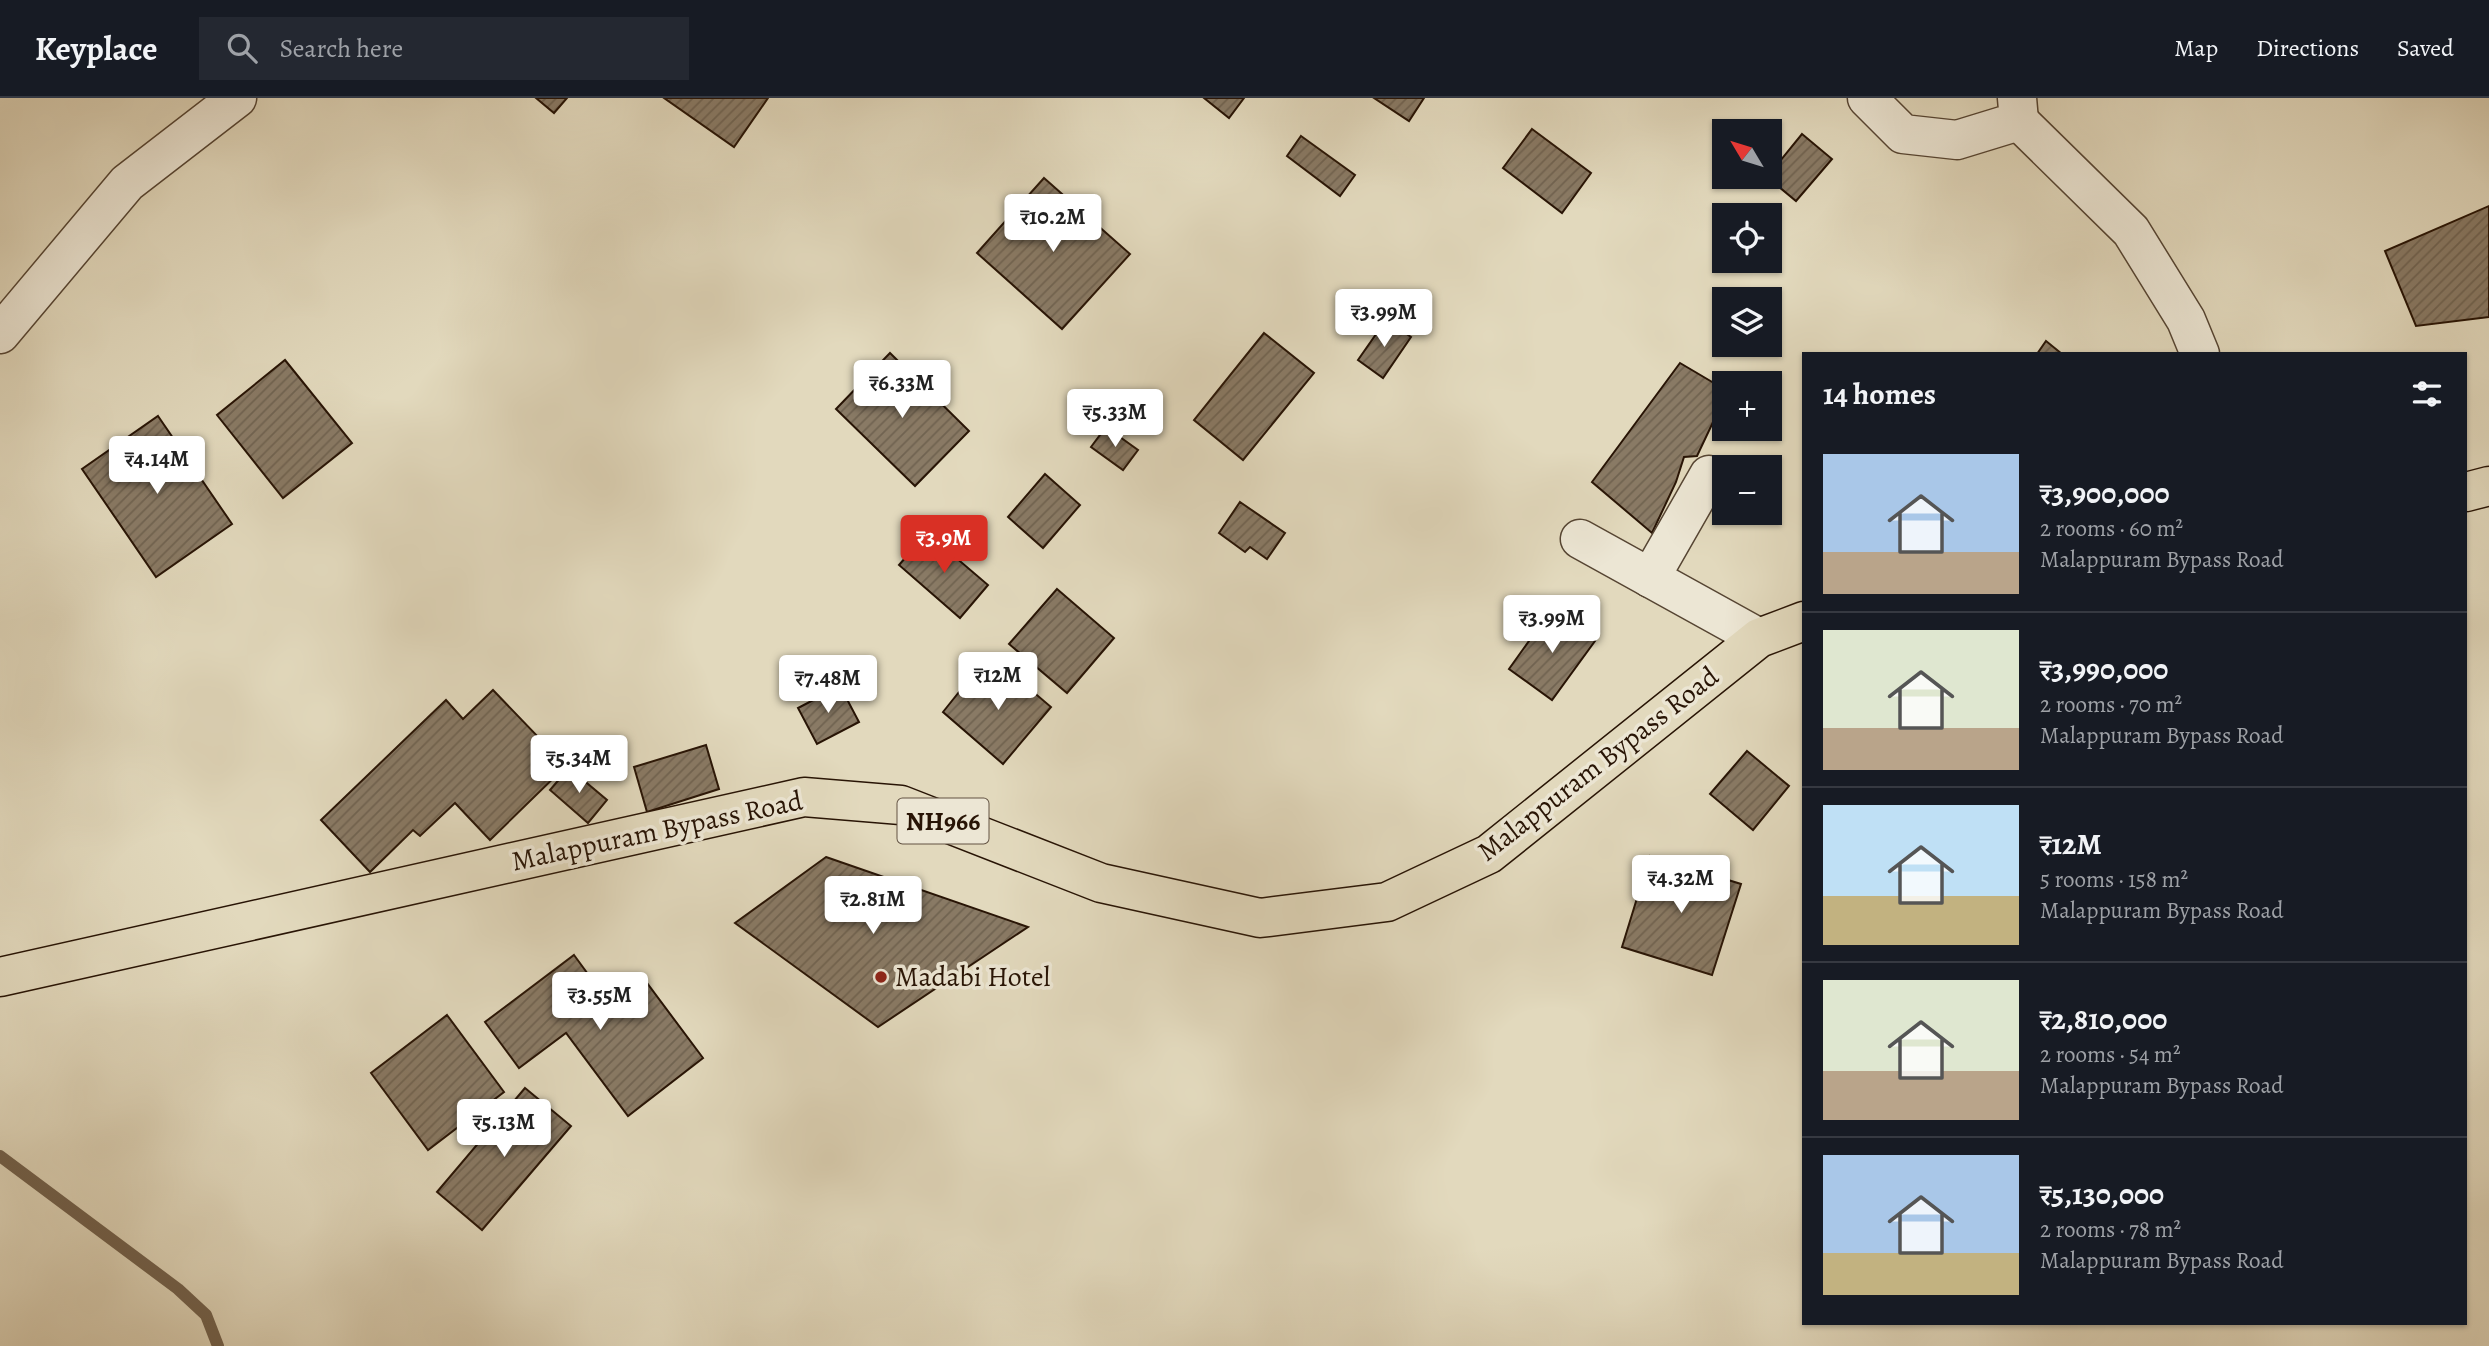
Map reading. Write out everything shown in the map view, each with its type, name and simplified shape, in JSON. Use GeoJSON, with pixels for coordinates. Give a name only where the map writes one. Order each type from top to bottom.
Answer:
{"type":"FeatureCollection","features":[{"type":"Feature","properties":{"kind":"highway"},"geometry":{"type":"LineString","coordinates":[[2467,492],[2489,486]]}},
{"type":"Feature","properties":{"kind":"highway","name":"Malappuram Bypass Road"},"geometry":{"type":"LineString","coordinates":[[0,977],[804,797],[901,805],[1101,883],[1260,918],[1387,902],[1489,854],[1759,638],[1802,622]]}},
{"type":"Feature","properties":{"kind":"street"},"geometry":{"type":"LineString","coordinates":[[0,334],[127,183],[237,98]]}},
{"type":"Feature","properties":{"kind":"street"},"geometry":{"type":"LineString","coordinates":[[1867,98],[1903,134],[1957,140],[2018,109],[2131,231],[2186,320],[2199,352]]}},
{"type":"Feature","properties":{"kind":"street"},"geometry":{"type":"LineString","coordinates":[[1650,578],[1709,475]]}},
{"type":"Feature","properties":{"kind":"street"},"geometry":{"type":"LineString","coordinates":[[1580,539],[1759,638]]}},
{"type":"Feature","properties":{"kind":"building"},"geometry":{"type":"Polygon","coordinates":[[[536,98],[567,98],[554,113],[536,98]]]}},
{"type":"Feature","properties":{"kind":"building"},"geometry":{"type":"Polygon","coordinates":[[[664,98],[768,98],[734,147],[664,98]]]}},
{"type":"Feature","properties":{"kind":"building"},"geometry":{"type":"Polygon","coordinates":[[[1204,98],[1244,98],[1229,118],[1204,98]]]}},
{"type":"Feature","properties":{"kind":"building"},"geometry":{"type":"Polygon","coordinates":[[[1374,98],[1424,98],[1409,121],[1374,98]]]}},
{"type":"Feature","properties":{"kind":"building"},"geometry":{"type":"Polygon","coordinates":[[[1532,129],[1591,173],[1562,213],[1503,168],[1532,129]]]}},
{"type":"Feature","properties":{"kind":"building"},"geometry":{"type":"Polygon","coordinates":[[[1802,134],[1832,159],[1796,201],[1782,189],[1782,159],[1802,134]]]}},
{"type":"Feature","properties":{"kind":"building"},"geometry":{"type":"Polygon","coordinates":[[[1301,136],[1355,175],[1340,196],[1287,156],[1301,136]]]}},
{"type":"Feature","properties":{"kind":"building"},"geometry":{"type":"Polygon","coordinates":[[[1044,178],[1130,254],[1062,329],[977,253],[1044,178]]]}},
{"type":"Feature","properties":{"kind":"building"},"geometry":{"type":"Polygon","coordinates":[[[2489,206],[2489,317],[2416,326],[2385,251],[2489,206]]]}},
{"type":"Feature","properties":{"kind":"building"},"geometry":{"type":"Polygon","coordinates":[[[1386,320],[1411,337],[1383,378],[1358,360],[1386,320]]]}},
{"type":"Feature","properties":{"kind":"building"},"geometry":{"type":"Polygon","coordinates":[[[1264,333],[1314,373],[1243,460],[1194,420],[1264,333]]]}},
{"type":"Feature","properties":{"kind":"building"},"geometry":{"type":"Polygon","coordinates":[[[2046,341],[2060,352],[2038,352],[2046,341]]]}},
{"type":"Feature","properties":{"kind":"building"},"geometry":{"type":"Polygon","coordinates":[[[890,353],[969,431],[915,486],[836,409],[890,353]]]}},
{"type":"Feature","properties":{"kind":"building"},"geometry":{"type":"Polygon","coordinates":[[[285,360],[352,443],[283,498],[217,415],[285,360]]]}},
{"type":"Feature","properties":{"kind":"building"},"geometry":{"type":"Polygon","coordinates":[[[1680,363],[1712,382],[1712,424],[1697,456],[1684,457],[1676,482],[1652,533],[1592,482],[1680,363]]]}},
{"type":"Feature","properties":{"kind":"building"},"geometry":{"type":"Polygon","coordinates":[[[158,416],[232,524],[156,577],[82,469],[158,416]]]}},
{"type":"Feature","properties":{"kind":"building"},"geometry":{"type":"Polygon","coordinates":[[[1106,427],[1138,450],[1123,470],[1091,447],[1106,427]]]}},
{"type":"Feature","properties":{"kind":"building"},"geometry":{"type":"Polygon","coordinates":[[[1045,474],[1080,505],[1043,548],[1008,517],[1045,474]]]}},
{"type":"Feature","properties":{"kind":"building"},"geometry":{"type":"Polygon","coordinates":[[[1240,502],[1285,533],[1267,559],[1250,547],[1245,552],[1219,533],[1240,502]]]}},
{"type":"Feature","properties":{"kind":"building"},"geometry":{"type":"Polygon","coordinates":[[[927,533],[988,585],[960,618],[899,565],[927,533]]]}},
{"type":"Feature","properties":{"kind":"building"},"geometry":{"type":"Polygon","coordinates":[[[1057,589],[1114,638],[1067,693],[1009,644],[1057,589]]]}},
{"type":"Feature","properties":{"kind":"building"},"geometry":{"type":"Polygon","coordinates":[[[1551,610],[1595,641],[1552,700],[1509,669],[1551,610]]]}},
{"type":"Feature","properties":{"kind":"building"},"geometry":{"type":"Polygon","coordinates":[[[998,662],[1051,707],[1003,764],[943,712],[963,687],[972,693],[998,662]]]}},
{"type":"Feature","properties":{"kind":"building"},"geometry":{"type":"Polygon","coordinates":[[[840,686],[859,722],[817,744],[798,708],[840,686]]]}},
{"type":"Feature","properties":{"kind":"building"},"geometry":{"type":"Polygon","coordinates":[[[493,690],[566,766],[490,840],[455,803],[420,836],[413,830],[370,872],[321,820],[446,700],[463,719],[493,690]]]}},
{"type":"Feature","properties":{"kind":"building"},"geometry":{"type":"Polygon","coordinates":[[[706,745],[719,789],[647,812],[634,767],[706,745]]]}},
{"type":"Feature","properties":{"kind":"building"},"geometry":{"type":"Polygon","coordinates":[[[1747,751],[1789,786],[1753,830],[1710,794],[1747,751]]]}},
{"type":"Feature","properties":{"kind":"building"},"geometry":{"type":"Polygon","coordinates":[[[569,768],[607,800],[588,823],[550,790],[569,768]]]}},
{"type":"Feature","properties":{"kind":"building"},"geometry":{"type":"Polygon","coordinates":[[[1650,856],[1741,884],[1712,975],[1622,947],[1650,856]]]}},
{"type":"Feature","properties":{"kind":"building","name":"Madabi Hotel"},"geometry":{"type":"Polygon","coordinates":[[[826,857],[1028,927],[878,1027],[735,923],[826,857]]]}},
{"type":"Feature","properties":{"kind":"building"},"geometry":{"type":"Polygon","coordinates":[[[574,955],[607,1000],[641,975],[703,1058],[628,1116],[566,1033],[519,1068],[485,1022],[574,955]]]}},
{"type":"Feature","properties":{"kind":"building"},"geometry":{"type":"Polygon","coordinates":[[[447,1015],[504,1092],[428,1150],[371,1073],[447,1015]]]}},
{"type":"Feature","properties":{"kind":"building"},"geometry":{"type":"Polygon","coordinates":[[[525,1088],[571,1126],[482,1230],[437,1192],[525,1088]]]}},
{"type":"Feature","properties":{"kind":"waterway"},"geometry":{"type":"LineString","coordinates":[[0,1156],[178,1289],[206,1315],[218,1346]]}},
{"type":"Feature","properties":{"kind":"place","name":"Madabi Hotel"},"geometry":{"type":"Point","coordinates":[881,977]}}]}
